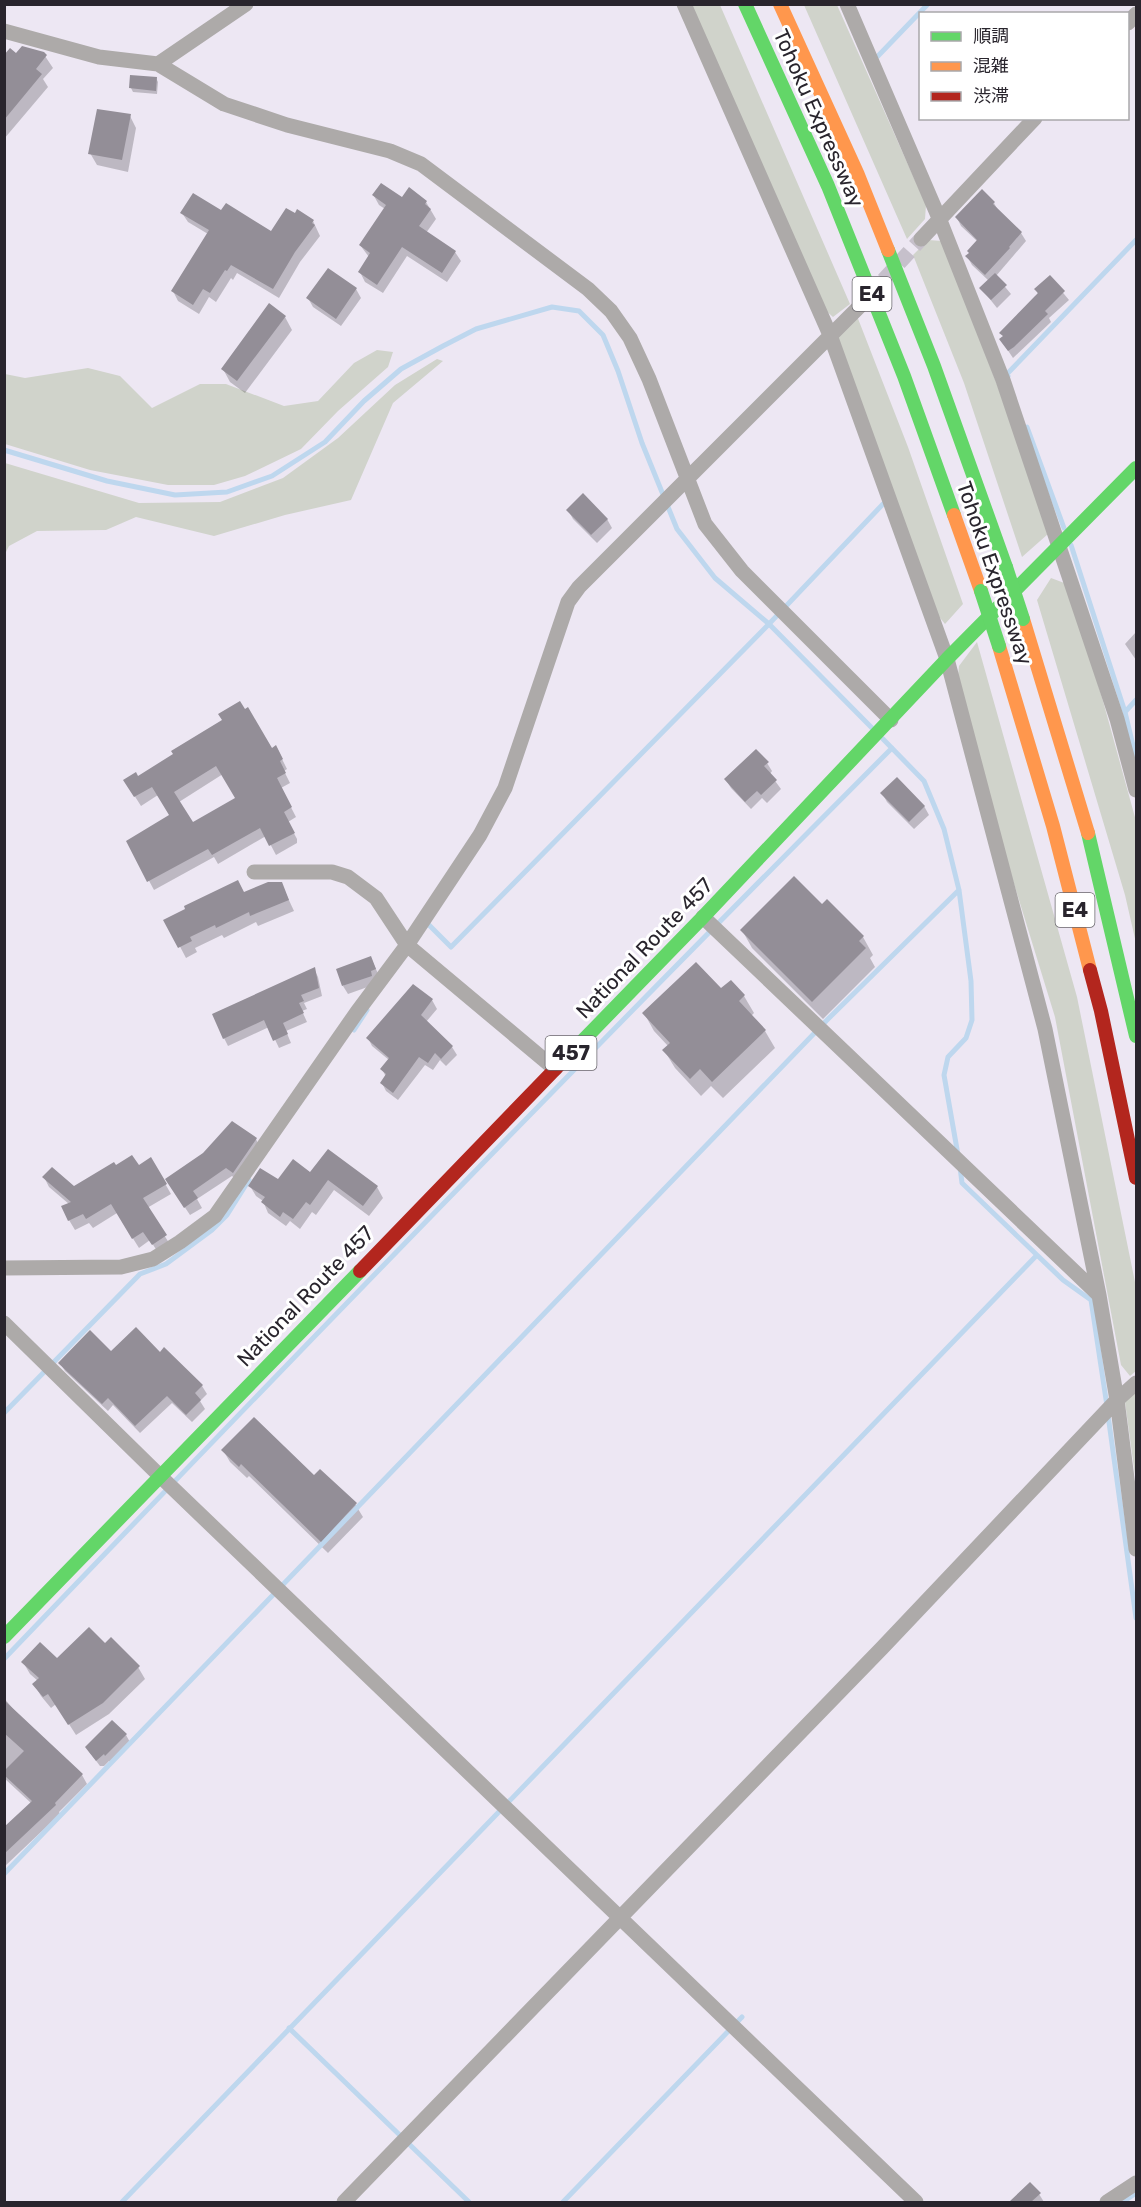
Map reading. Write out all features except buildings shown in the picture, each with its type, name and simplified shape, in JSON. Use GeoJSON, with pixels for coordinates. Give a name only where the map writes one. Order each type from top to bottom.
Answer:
{"type":"FeatureCollection","features":[{"type":"Feature","properties":{"kind":"highway","name":"Tohoku Expressway"},"geometry":{"type":"LineString","coordinates":[[745,4],[841,218],[904,376],[981,591],[1053,826],[1101,1011],[1137,1178]]}},
{"type":"Feature","properties":{"kind":"highway","name":"Tohoku Expressway"},"geometry":{"type":"LineString","coordinates":[[780,4],[858,175],[934,366],[1006,567],[1083,814],[1137,1036]]}},
{"type":"Feature","properties":{"kind":"highway","name":"National Route 457"},"geometry":{"type":"LineString","coordinates":[[4,1637],[703,917],[947,659],[1137,468]]}},
{"type":"Feature","properties":{"kind":"street"},"geometry":{"type":"LineString","coordinates":[[158,64],[246,4]]}},
{"type":"Feature","properties":{"kind":"street"},"geometry":{"type":"LineString","coordinates":[[684,4],[830,335],[947,659],[1045,1029],[1099,1294],[1117,1400],[1137,1549]]}},
{"type":"Feature","properties":{"kind":"street"},"geometry":{"type":"LineString","coordinates":[[847,4],[939,218],[1003,380],[1118,719],[1137,790]]}},
{"type":"Feature","properties":{"kind":"street"},"geometry":{"type":"LineString","coordinates":[[4,31],[99,57],[158,64],[224,104],[287,125],[390,151],[421,164],[588,290],[611,311],[630,338],[649,378],[705,524],[742,571],[891,720]]}},
{"type":"Feature","properties":{"kind":"street"},"geometry":{"type":"LineString","coordinates":[[921,239],[1033,120]]}},
{"type":"Feature","properties":{"kind":"street"},"geometry":{"type":"LineString","coordinates":[[4,1268],[121,1267],[153,1259],[215,1216],[357,1012],[407,945],[480,835],[505,788],[568,602],[579,587],[860,306]]}},
{"type":"Feature","properties":{"kind":"street"},"geometry":{"type":"LineString","coordinates":[[254,872],[332,872],[348,877],[376,898],[407,945],[555,1069]]}},
{"type":"Feature","properties":{"kind":"street"},"geometry":{"type":"LineString","coordinates":[[703,917],[1099,1294]]}},
{"type":"Feature","properties":{"kind":"street"},"geometry":{"type":"LineString","coordinates":[[4,1323],[160,1476],[916,2202]]}},
{"type":"Feature","properties":{"kind":"street"},"geometry":{"type":"LineString","coordinates":[[344,2202],[882,1648],[1117,1400],[1137,1383]]}},
{"type":"Feature","properties":{"kind":"street"},"geometry":{"type":"LineString","coordinates":[[1107,2202],[1137,2182]]}},
{"type":"Feature","properties":{"kind":"shaded area"},"geometry":{"type":"Polygon","coordinates":[[[689,5],[720,5],[850,304],[833,317],[823,308],[689,5]]]}},
{"type":"Feature","properties":{"kind":"shaded area"},"geometry":{"type":"Polygon","coordinates":[[[804,5],[837,5],[926,205],[925,219],[907,239],[804,5]]]}},
{"type":"Feature","properties":{"kind":"shaded area"},"geometry":{"type":"Polygon","coordinates":[[[928,240],[942,241],[998,387],[1048,534],[1022,557],[964,383],[913,255],[928,240]]]}},
{"type":"Feature","properties":{"kind":"shaded area"},"geometry":{"type":"Polygon","coordinates":[[[857,316],[908,447],[963,604],[945,624],[936,613],[839,341],[839,333],[857,316]]]}},
{"type":"Feature","properties":{"kind":"shaded area"},"geometry":{"type":"Polygon","coordinates":[[[377,350],[393,352],[388,367],[338,411],[301,449],[245,476],[214,485],[168,485],[90,470],[5,444],[5,374],[25,378],[88,368],[120,376],[152,408],[200,384],[226,384],[284,406],[318,401],[354,363],[377,350]]]}},
{"type":"Feature","properties":{"kind":"shaded area"},"geometry":{"type":"Polygon","coordinates":[[[437,359],[443,361],[393,403],[351,500],[285,515],[214,536],[136,517],[106,530],[37,531],[9,546],[5,554],[5,463],[139,503],[220,502],[283,478],[338,438],[395,385],[437,359]]]}},
{"type":"Feature","properties":{"kind":"shaded area"},"geometry":{"type":"Polygon","coordinates":[[[1051,578],[1067,584],[1103,701],[1136,821],[1136,943],[1125,895],[1037,600],[1051,578]]]}},
{"type":"Feature","properties":{"kind":"shaded area"},"geometry":{"type":"Polygon","coordinates":[[[977,642],[1077,997],[1136,1287],[1136,1371],[1130,1376],[1121,1365],[1055,1017],[956,695],[959,666],[977,642]]]}},
{"type":"Feature","properties":{"kind":"shaded area"},"geometry":{"type":"Polygon","coordinates":[[[1136,1390],[1136,1483],[1125,1402],[1136,1390]]]}},
{"type":"Feature","properties":{"kind":"waterway"},"geometry":{"type":"LineString","coordinates":[[920,12],[928,4]]}},
{"type":"Feature","properties":{"kind":"waterway"},"geometry":{"type":"LineString","coordinates":[[878,56],[919,13]]}},
{"type":"Feature","properties":{"kind":"waterway"},"geometry":{"type":"LineString","coordinates":[[1008,376],[1007,374],[1136,240]]}},
{"type":"Feature","properties":{"kind":"waterway"},"geometry":{"type":"LineString","coordinates":[[4,450],[107,481],[175,495],[227,492],[272,476],[325,442],[364,401],[401,369],[476,329],[552,307],[579,311],[603,335],[618,371],[642,443],[677,529],[715,578],[769,624],[872,728]]}},
{"type":"Feature","properties":{"kind":"waterway"},"geometry":{"type":"LineString","coordinates":[[1027,427],[1064,528]]}},
{"type":"Feature","properties":{"kind":"waterway"},"geometry":{"type":"LineString","coordinates":[[425,926],[427,923],[451,947],[769,624],[883,504]]}},
{"type":"Feature","properties":{"kind":"waterway"},"geometry":{"type":"LineString","coordinates":[[1071,545],[1125,712],[1136,758]]}},
{"type":"Feature","properties":{"kind":"waterway"},"geometry":{"type":"LineString","coordinates":[[1125,712],[1136,700]]}},
{"type":"Feature","properties":{"kind":"waterway"},"geometry":{"type":"LineString","coordinates":[[883,739],[924,781],[944,829],[959,890],[971,981],[972,1020],[966,1038],[948,1057],[944,1075],[958,1155]]}},
{"type":"Feature","properties":{"kind":"waterway"},"geometry":{"type":"LineString","coordinates":[[4,1659],[446,1201],[892,748]]}},
{"type":"Feature","properties":{"kind":"waterway"},"geometry":{"type":"LineString","coordinates":[[4,1874],[828,1019],[959,890]]}},
{"type":"Feature","properties":{"kind":"waterway"},"geometry":{"type":"LineString","coordinates":[[354,1030],[367,1010]]}},
{"type":"Feature","properties":{"kind":"waterway"},"geometry":{"type":"LineString","coordinates":[[960,1167],[962,1183],[1063,1280],[1091,1300],[1107,1406]]}},
{"type":"Feature","properties":{"kind":"waterway"},"geometry":{"type":"LineString","coordinates":[[4,1413],[140,1274],[166,1264],[212,1230],[227,1215],[249,1180]]}},
{"type":"Feature","properties":{"kind":"waterway"},"geometry":{"type":"LineString","coordinates":[[122,2202],[1037,1255]]}},
{"type":"Feature","properties":{"kind":"waterway"},"geometry":{"type":"LineString","coordinates":[[1108,1415],[1136,1618]]}},
{"type":"Feature","properties":{"kind":"waterway"},"geometry":{"type":"LineString","coordinates":[[563,2202],[742,2017]]}},
{"type":"Feature","properties":{"kind":"waterway"},"geometry":{"type":"LineString","coordinates":[[289,2028],[469,2202]]}},
{"type":"Feature","properties":{"kind":"waterway"},"geometry":{"type":"LineString","coordinates":[[1123,2202],[1136,2193]]}},
{"type":"Feature","properties":{"kind":"tunnel"},"geometry":{"type":"LineString","coordinates":[[868,297],[921,239]]}},
{"type":"Feature","properties":{"kind":"traffic: fast"},"geometry":{"type":"LineString","coordinates":[[745,4],[828,186],[904,376],[954,515]]}},
{"type":"Feature","properties":{"kind":"traffic: fast"},"geometry":{"type":"LineString","coordinates":[[888,250],[934,366],[1006,567]]}},
{"type":"Feature","properties":{"kind":"traffic: fast"},"geometry":{"type":"LineString","coordinates":[[563,1061],[947,659],[1136,468]]}},
{"type":"Feature","properties":{"kind":"traffic: fast"},"geometry":{"type":"LineString","coordinates":[[1006,567],[1023,619]]}},
{"type":"Feature","properties":{"kind":"traffic: fast"},"geometry":{"type":"LineString","coordinates":[[981,591],[999,646]]}},
{"type":"Feature","properties":{"kind":"traffic: fast"},"geometry":{"type":"LineString","coordinates":[[1088,833],[1136,1036]]}},
{"type":"Feature","properties":{"kind":"traffic: fast"},"geometry":{"type":"LineString","coordinates":[[4,1637],[360,1271]]}},
{"type":"Feature","properties":{"kind":"traffic: slow"},"geometry":{"type":"LineString","coordinates":[[780,4],[858,175],[888,250]]}},
{"type":"Feature","properties":{"kind":"traffic: slow"},"geometry":{"type":"LineString","coordinates":[[954,515],[981,591]]}},
{"type":"Feature","properties":{"kind":"traffic: slow"},"geometry":{"type":"LineString","coordinates":[[1023,619],[1088,833]]}},
{"type":"Feature","properties":{"kind":"traffic: slow"},"geometry":{"type":"LineString","coordinates":[[999,646],[1053,826],[1090,970]]}},
{"type":"Feature","properties":{"kind":"traffic: jam"},"geometry":{"type":"LineString","coordinates":[[1090,970],[1101,1011],[1136,1178]]}},
{"type":"Feature","properties":{"kind":"traffic: jam"},"geometry":{"type":"LineString","coordinates":[[360,1271],[563,1061]]}}]}
